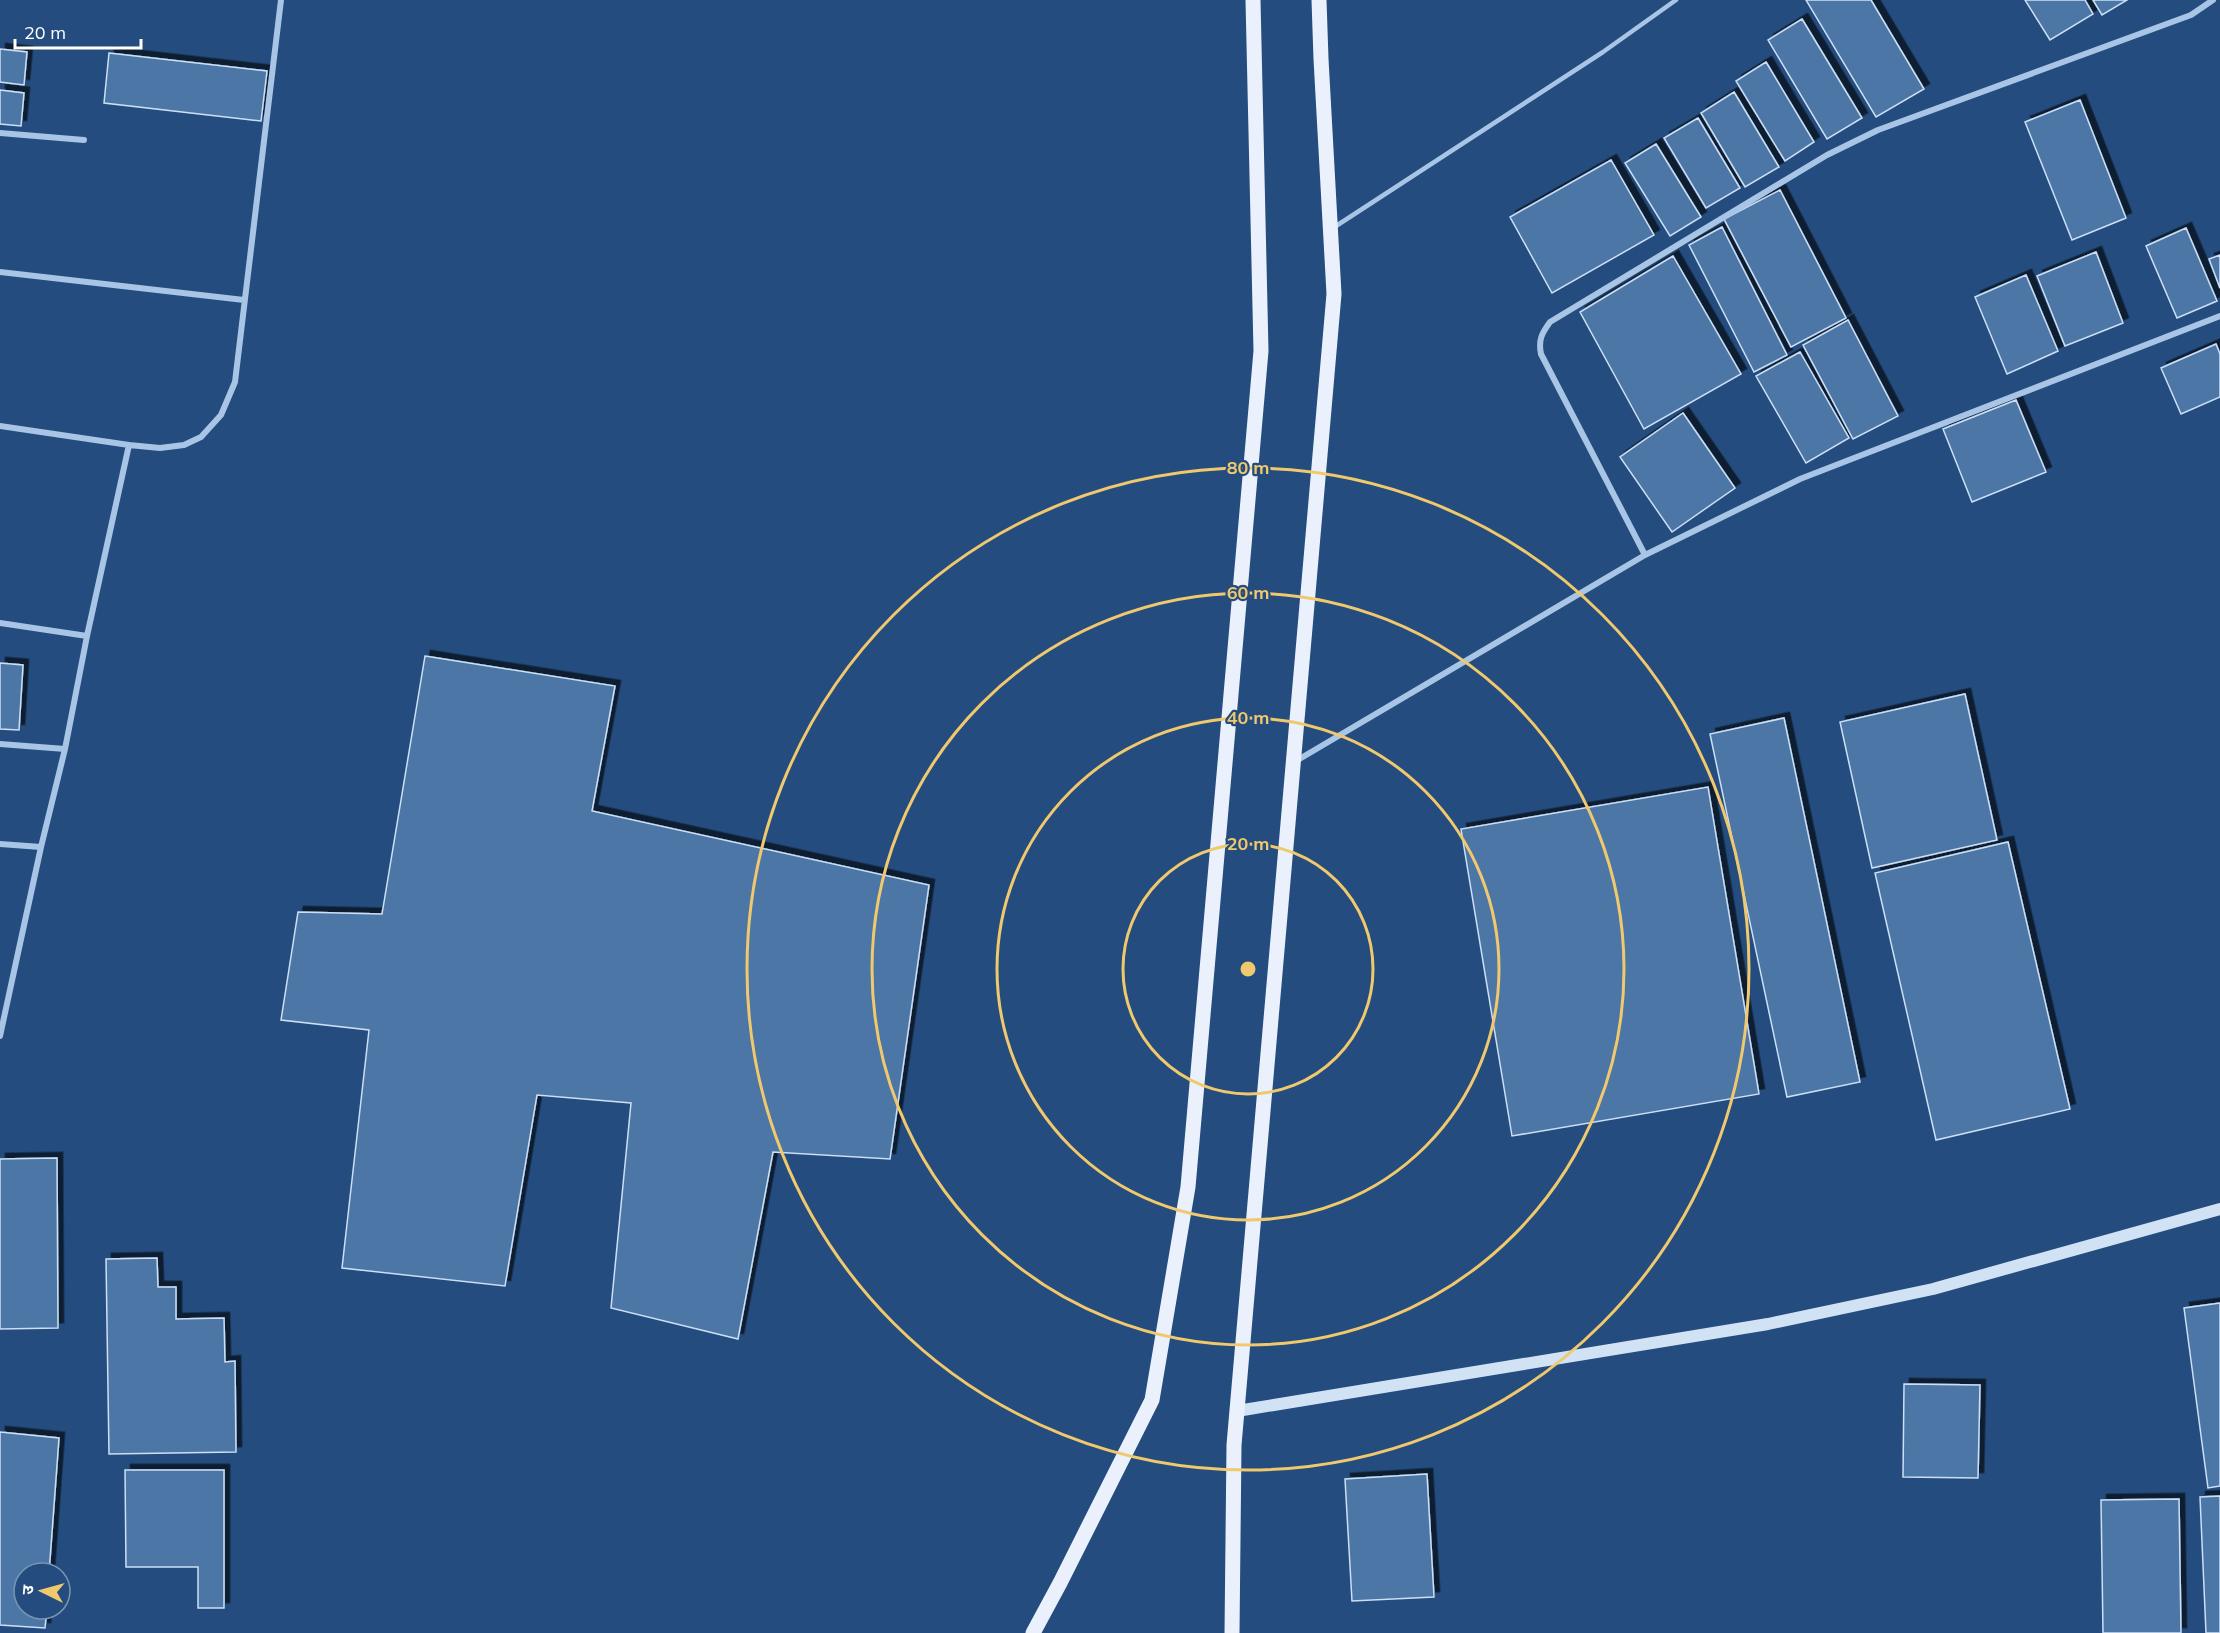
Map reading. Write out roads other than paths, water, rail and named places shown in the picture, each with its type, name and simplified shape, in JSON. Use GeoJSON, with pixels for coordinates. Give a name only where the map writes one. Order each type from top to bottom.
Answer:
{"type":"FeatureCollection","features":[{"type":"Feature","properties":{"kind":"main road"},"geometry":{"type":"LineString","coordinates":[[1033,1633],[1152,1400],[1188,1186],[1261,351],[1253,0]]}},
{"type":"Feature","properties":{"kind":"main road"},"geometry":{"type":"LineString","coordinates":[[1232,1633],[1233,1456],[1236,1411],[1334,294],[1319,0]]}},
{"type":"Feature","properties":{"kind":"street"},"geometry":{"type":"LineString","coordinates":[[0,426],[81,440],[160,448],[184,446],[201,436],[221,415],[235,382],[281,0]]}},
{"type":"Feature","properties":{"kind":"street"},"geometry":{"type":"LineString","coordinates":[[1644,555],[1541,354],[1539,343],[1550,322],[1817,161],[1878,130],[2191,15],[2213,0]]}},
{"type":"Feature","properties":{"kind":"street"},"geometry":{"type":"LineString","coordinates":[[0,133],[84,140]]}},
{"type":"Feature","properties":{"kind":"street"},"geometry":{"type":"LineString","coordinates":[[0,272],[244,300]]}},
{"type":"Feature","properties":{"kind":"street"},"geometry":{"type":"LineString","coordinates":[[1293,763],[1644,555],[1800,479],[2220,315]]}},
{"type":"Feature","properties":{"kind":"street"},"geometry":{"type":"LineString","coordinates":[[0,1036],[65,749],[129,445]]}},
{"type":"Feature","properties":{"kind":"street"},"geometry":{"type":"LineString","coordinates":[[0,623],[87,636]]}},
{"type":"Feature","properties":{"kind":"street"},"geometry":{"type":"LineString","coordinates":[[0,744],[65,749]]}},
{"type":"Feature","properties":{"kind":"street"},"geometry":{"type":"LineString","coordinates":[[0,844],[41,847]]}},
{"type":"Feature","properties":{"kind":"street"},"geometry":{"type":"LineString","coordinates":[[1236,1411],[1768,1324],[1933,1289],[2220,1209]]}},
{"type":"Feature","properties":{"kind":"lane"},"geometry":{"type":"LineString","coordinates":[[1331,229],[1604,52],[1676,0]]}}]}
